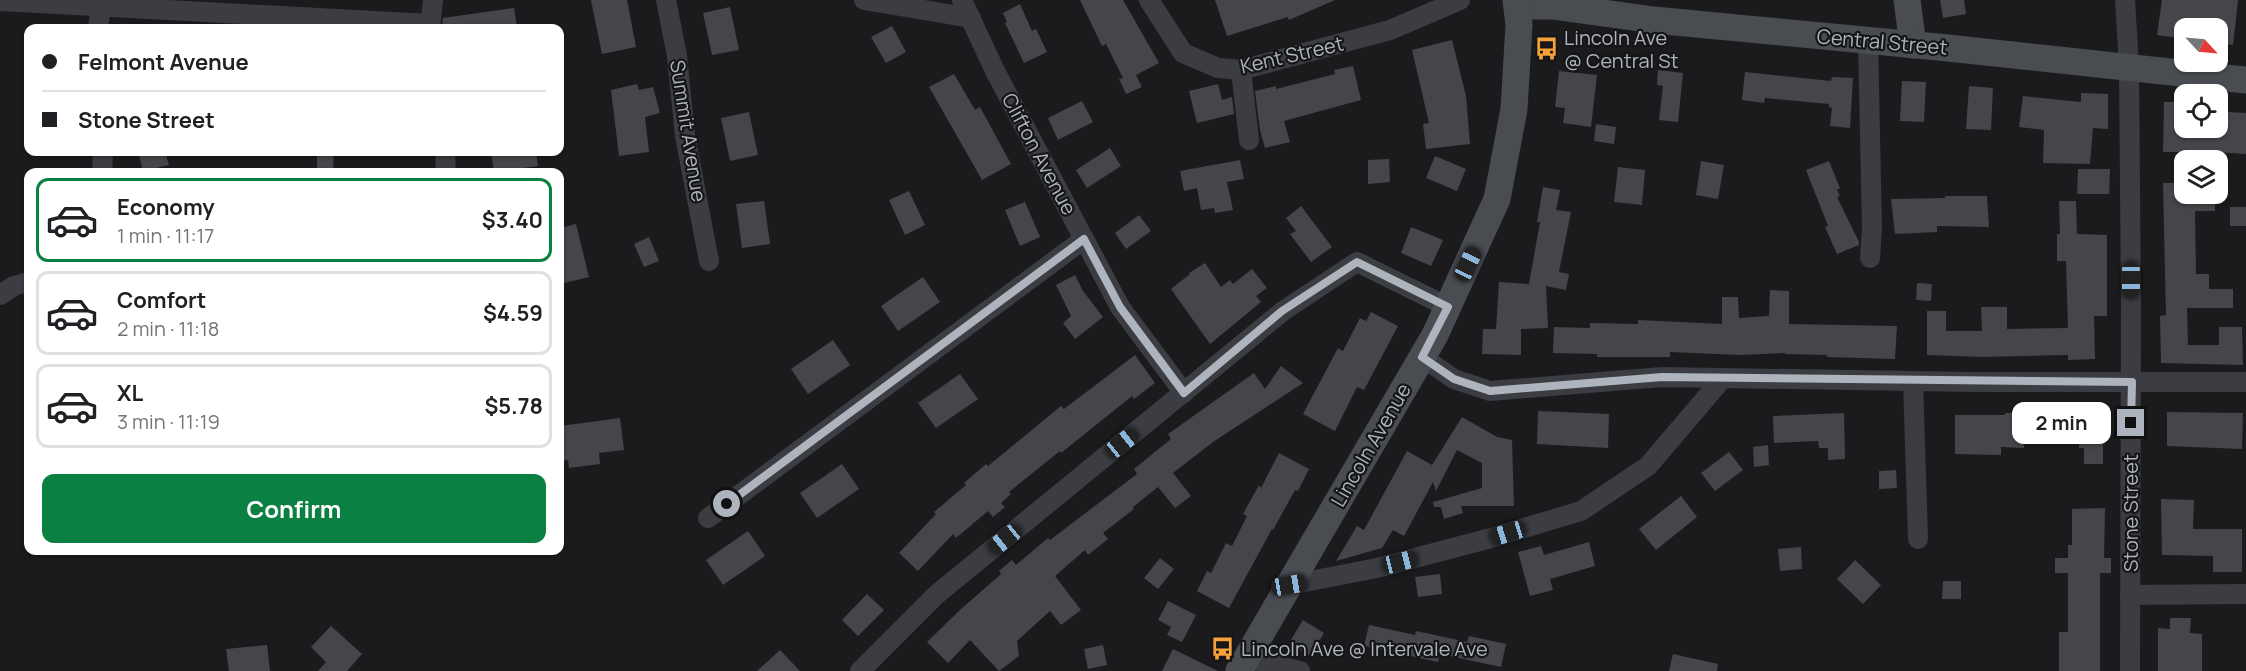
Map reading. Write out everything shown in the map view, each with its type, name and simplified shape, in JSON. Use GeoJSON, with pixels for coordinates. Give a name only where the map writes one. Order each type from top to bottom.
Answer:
{"type":"FeatureCollection","features":[{"type":"Feature","properties":{"kind":"main road"},"geometry":{"type":"LineString","coordinates":[[1907,0],[1913,45]]}},
{"type":"Feature","properties":{"kind":"main road","name":"Central Street"},"geometry":{"type":"LineString","coordinates":[[1517,3],[1654,20],[2246,80]]}},
{"type":"Feature","properties":{"kind":"main road","name":"Lincoln Avenue"},"geometry":{"type":"LineString","coordinates":[[1243,664],[1422,357],[1448,307],[1497,199],[1514,109],[1519,33],[1517,3]]}},
{"type":"Feature","properties":{"kind":"street"},"geometry":{"type":"LineString","coordinates":[[430,24],[433,0]]}},
{"type":"Feature","properties":{"kind":"street","name":"Summit Avenue"},"geometry":{"type":"LineString","coordinates":[[666,0],[677,56],[685,136],[709,261]]}},
{"type":"Feature","properties":{"kind":"street"},"geometry":{"type":"LineString","coordinates":[[864,0],[966,9]]}},
{"type":"Feature","properties":{"kind":"street","name":"Kent Street"},"geometry":{"type":"LineString","coordinates":[[1149,0],[1183,53],[1218,68],[1241,70],[1390,30],[1460,0]]}},
{"type":"Feature","properties":{"kind":"street","name":"Stone Street"},"geometry":{"type":"LineString","coordinates":[[2125,0],[2129,67],[2132,382],[2130,671]]}},
{"type":"Feature","properties":{"kind":"street"},"geometry":{"type":"LineString","coordinates":[[0,1],[102,4],[400,24]]}},
{"type":"Feature","properties":{"kind":"street"},"geometry":{"type":"LineString","coordinates":[[99,24],[102,4]]}},
{"type":"Feature","properties":{"kind":"street","name":"Clifton Avenue"},"geometry":{"type":"LineString","coordinates":[[966,9],[995,71],[1120,307],[1184,393]]}},
{"type":"Feature","properties":{"kind":"street"},"geometry":{"type":"LineString","coordinates":[[1868,40],[1872,229],[1870,258]]}},
{"type":"Feature","properties":{"kind":"street"},"geometry":{"type":"LineString","coordinates":[[1241,70],[1249,140]]}},
{"type":"Feature","properties":{"kind":"street"},"geometry":{"type":"LineString","coordinates":[[708,518],[1084,239]]}},
{"type":"Feature","properties":{"kind":"street"},"geometry":{"type":"LineString","coordinates":[[860,671],[936,595],[1282,311],[1357,262],[1448,307]]}},
{"type":"Feature","properties":{"kind":"street"},"geometry":{"type":"LineString","coordinates":[[0,295],[14,286],[24,283]]}},
{"type":"Feature","properties":{"kind":"street"},"geometry":{"type":"LineString","coordinates":[[1422,357],[1454,379],[1490,391],[1662,377],[1913,381],[2246,382]]}},
{"type":"Feature","properties":{"kind":"street"},"geometry":{"type":"LineString","coordinates":[[1289,585],[1377,568],[1581,511],[1648,466],[1723,378]]}},
{"type":"Feature","properties":{"kind":"street"},"geometry":{"type":"LineString","coordinates":[[1913,381],[1918,539]]}},
{"type":"Feature","properties":{"kind":"street"},"geometry":{"type":"LineString","coordinates":[[2130,595],[2246,594]]}},
{"type":"Feature","properties":{"kind":"street"},"geometry":{"type":"LineString","coordinates":[[1243,664],[1300,671]]}},
{"type":"Feature","properties":{"kind":"building"},"geometry":{"type":"Polygon","coordinates":[[[591,0],[627,0],[636,47],[602,54],[591,0]]]}},
{"type":"Feature","properties":{"kind":"building"},"geometry":{"type":"Polygon","coordinates":[[[1080,0],[1123,0],[1159,63],[1136,75],[1142,87],[1126,94],[1119,79],[1123,78],[1106,44],[1102,46],[1080,0]]]}},
{"type":"Feature","properties":{"kind":"building"},"geometry":{"type":"Polygon","coordinates":[[[1215,0],[1335,0],[1289,20],[1288,17],[1227,36],[1215,0]]]}},
{"type":"Feature","properties":{"kind":"building"},"geometry":{"type":"Polygon","coordinates":[[[1940,0],[1964,0],[1966,14],[1943,18],[1940,0]]]}},
{"type":"Feature","properties":{"kind":"building"},"geometry":{"type":"Polygon","coordinates":[[[2162,0],[2238,0],[2233,45],[2228,44],[2228,18],[2174,18],[2174,37],[2157,35],[2162,0]]]}},
{"type":"Feature","properties":{"kind":"building"},"geometry":{"type":"Polygon","coordinates":[[[1020,4],[1032,31],[1036,29],[1047,52],[1024,63],[1005,23],[1007,22],[1003,13],[1020,4]]]}},
{"type":"Feature","properties":{"kind":"building"},"geometry":{"type":"Polygon","coordinates":[[[730,7],[739,50],[712,55],[703,13],[730,7]]]}},
{"type":"Feature","properties":{"kind":"building"},"geometry":{"type":"Polygon","coordinates":[[[514,8],[516,24],[442,24],[443,18],[514,8]]]}},
{"type":"Feature","properties":{"kind":"building"},"geometry":{"type":"Polygon","coordinates":[[[892,26],[906,52],[886,63],[871,37],[892,26]]]}},
{"type":"Feature","properties":{"kind":"building"},"geometry":{"type":"Polygon","coordinates":[[[1452,40],[1466,96],[1470,144],[1426,149],[1423,124],[1429,123],[1412,50],[1452,40]]]}},
{"type":"Feature","properties":{"kind":"building"},"geometry":{"type":"Polygon","coordinates":[[[1353,66],[1361,100],[1284,121],[1290,142],[1265,148],[1260,130],[1255,91],[1276,86],[1276,89],[1335,74],[1334,70],[1353,66]]]}},
{"type":"Feature","properties":{"kind":"building"},"geometry":{"type":"Polygon","coordinates":[[[1658,70],[1683,73],[1678,122],[1659,120],[1663,86],[1657,85],[1658,70]]]}},
{"type":"Feature","properties":{"kind":"building"},"geometry":{"type":"Polygon","coordinates":[[[1559,71],[1597,75],[1591,127],[1563,123],[1565,108],[1555,107],[1559,71]]]}},
{"type":"Feature","properties":{"kind":"building"},"geometry":{"type":"Polygon","coordinates":[[[1745,72],[1831,81],[1832,77],[1853,78],[1850,128],[1830,126],[1832,108],[1829,104],[1765,98],[1764,103],[1742,100],[1745,72]]]}},
{"type":"Feature","properties":{"kind":"building"},"geometry":{"type":"Polygon","coordinates":[[[954,74],[975,110],[980,107],[1011,164],[982,180],[929,87],[954,74]]]}},
{"type":"Feature","properties":{"kind":"building"},"geometry":{"type":"Polygon","coordinates":[[[1902,81],[1926,82],[1924,122],[1900,121],[1902,81]]]}},
{"type":"Feature","properties":{"kind":"building"},"geometry":{"type":"Polygon","coordinates":[[[637,84],[639,90],[653,87],[660,113],[645,117],[649,152],[619,156],[611,90],[637,84]]]}},
{"type":"Feature","properties":{"kind":"building"},"geometry":{"type":"Polygon","coordinates":[[[1218,84],[1222,100],[1232,97],[1234,114],[1197,123],[1189,91],[1218,84]]]}},
{"type":"Feature","properties":{"kind":"building"},"geometry":{"type":"Polygon","coordinates":[[[1969,86],[1993,88],[1991,130],[1966,129],[1969,86]]]}},
{"type":"Feature","properties":{"kind":"building"},"geometry":{"type":"Polygon","coordinates":[[[2081,93],[2108,94],[2108,129],[2093,128],[2090,164],[2043,163],[2044,130],[2019,127],[2023,96],[2081,102],[2081,93]]]}},
{"type":"Feature","properties":{"kind":"building"},"geometry":{"type":"Polygon","coordinates":[[[1082,101],[1093,122],[1058,140],[1048,118],[1082,101]]]}},
{"type":"Feature","properties":{"kind":"building"},"geometry":{"type":"Polygon","coordinates":[[[2164,102],[2174,102],[2174,138],[2228,138],[2228,112],[2246,113],[2246,154],[2228,153],[2228,150],[2163,152],[2164,102]]]}},
{"type":"Feature","properties":{"kind":"building"},"geometry":{"type":"Polygon","coordinates":[[[749,112],[758,155],[730,161],[721,118],[749,112]]]}},
{"type":"Feature","properties":{"kind":"building"},"geometry":{"type":"Polygon","coordinates":[[[1596,124],[1616,127],[1614,144],[1594,141],[1596,124]]]}},
{"type":"Feature","properties":{"kind":"building"},"geometry":{"type":"Polygon","coordinates":[[[1110,148],[1121,166],[1087,188],[1076,170],[1110,148]]]}},
{"type":"Feature","properties":{"kind":"building"},"geometry":{"type":"Polygon","coordinates":[[[139,156],[166,156],[169,165],[156,168],[142,168],[139,156]]]}},
{"type":"Feature","properties":{"kind":"building"},"geometry":{"type":"Polygon","coordinates":[[[317,156],[334,156],[333,168],[317,168],[317,156]]]}},
{"type":"Feature","properties":{"kind":"building"},"geometry":{"type":"Polygon","coordinates":[[[492,156],[537,156],[538,166],[493,168],[492,156]]]}},
{"type":"Feature","properties":{"kind":"building"},"geometry":{"type":"Polygon","coordinates":[[[1435,156],[1466,169],[1457,191],[1426,178],[1435,156]]]}},
{"type":"Feature","properties":{"kind":"building"},"geometry":{"type":"Polygon","coordinates":[[[1389,159],[1390,182],[1368,184],[1368,160],[1389,159]]]}},
{"type":"Feature","properties":{"kind":"building"},"geometry":{"type":"Polygon","coordinates":[[[1240,160],[1244,179],[1227,182],[1233,210],[1215,213],[1214,208],[1201,210],[1197,188],[1184,191],[1180,171],[1240,160]]]}},
{"type":"Feature","properties":{"kind":"building"},"geometry":{"type":"Polygon","coordinates":[[[1701,161],[1724,165],[1718,199],[1696,195],[1701,161]]]}},
{"type":"Feature","properties":{"kind":"building"},"geometry":{"type":"Polygon","coordinates":[[[1829,161],[1840,188],[1837,190],[1840,196],[1837,197],[1859,242],[1859,245],[1837,254],[1825,227],[1828,226],[1806,170],[1829,161]]]}},
{"type":"Feature","properties":{"kind":"building"},"geometry":{"type":"Polygon","coordinates":[[[1618,167],[1645,170],[1642,205],[1614,202],[1618,167]]]}},
{"type":"Feature","properties":{"kind":"building"},"geometry":{"type":"Polygon","coordinates":[[[2078,169],[2110,169],[2109,194],[2077,194],[2078,169]]]}},
{"type":"Feature","properties":{"kind":"building"},"geometry":{"type":"Polygon","coordinates":[[[2163,183],[2174,183],[2174,204],[2215,204],[2215,211],[2195,211],[2196,274],[2209,274],[2209,289],[2233,289],[2233,308],[2187,308],[2188,345],[2219,345],[2219,327],[2242,327],[2243,365],[2161,363],[2160,316],[2166,315],[2163,183]]]}},
{"type":"Feature","properties":{"kind":"building"},"geometry":{"type":"Polygon","coordinates":[[[1543,187],[1560,190],[1556,210],[1571,212],[1559,272],[1569,274],[1566,290],[1546,286],[1548,328],[1521,329],[1521,355],[1482,354],[1483,329],[1496,329],[1499,282],[1529,284],[1540,222],[1537,222],[1543,187]]]}},
{"type":"Feature","properties":{"kind":"building"},"geometry":{"type":"Polygon","coordinates":[[[909,191],[925,225],[905,235],[889,200],[909,191]]]}},
{"type":"Feature","properties":{"kind":"building"},"geometry":{"type":"Polygon","coordinates":[[[1945,196],[1987,196],[1989,227],[1937,226],[1937,232],[1895,234],[1891,199],[1945,198],[1945,196]]]}},
{"type":"Feature","properties":{"kind":"building"},"geometry":{"type":"Polygon","coordinates":[[[764,201],[770,244],[742,248],[736,204],[764,201]]]}},
{"type":"Feature","properties":{"kind":"building"},"geometry":{"type":"Polygon","coordinates":[[[2059,201],[2076,201],[2077,234],[2107,235],[2107,316],[2094,316],[2095,359],[2068,360],[2068,355],[1982,357],[1927,355],[1927,311],[1946,311],[1946,331],[1982,331],[1981,307],[2007,307],[2007,329],[2068,328],[2066,261],[2057,261],[2057,234],[2060,234],[2059,201]]]}},
{"type":"Feature","properties":{"kind":"building"},"geometry":{"type":"Polygon","coordinates":[[[1025,202],[1040,237],[1020,246],[1005,210],[1025,202]]]}},
{"type":"Feature","properties":{"kind":"building"},"geometry":{"type":"Polygon","coordinates":[[[1301,206],[1332,247],[1311,262],[1290,234],[1296,231],[1286,218],[1301,206]]]}},
{"type":"Feature","properties":{"kind":"building"},"geometry":{"type":"Polygon","coordinates":[[[2230,207],[2246,207],[2246,226],[2230,226],[2230,207]]]}},
{"type":"Feature","properties":{"kind":"building"},"geometry":{"type":"Polygon","coordinates":[[[1139,215],[1151,231],[1126,249],[1115,233],[1139,215]]]}},
{"type":"Feature","properties":{"kind":"building"},"geometry":{"type":"Polygon","coordinates":[[[576,224],[589,277],[564,283],[564,227],[576,224]]]}},
{"type":"Feature","properties":{"kind":"building"},"geometry":{"type":"Polygon","coordinates":[[[1411,227],[1443,240],[1431,266],[1401,253],[1411,227]]]}},
{"type":"Feature","properties":{"kind":"building"},"geometry":{"type":"Polygon","coordinates":[[[649,237],[659,261],[644,267],[634,244],[649,237]]]}},
{"type":"Feature","properties":{"kind":"building"},"geometry":{"type":"Polygon","coordinates":[[[1205,263],[1221,287],[1230,280],[1233,284],[1252,269],[1267,288],[1256,296],[1261,302],[1210,344],[1171,289],[1205,263]]]}},
{"type":"Feature","properties":{"kind":"building"},"geometry":{"type":"Polygon","coordinates":[[[1075,275],[1083,291],[1103,317],[1075,339],[1063,323],[1071,316],[1056,285],[1075,275]]]}},
{"type":"Feature","properties":{"kind":"building"},"geometry":{"type":"Polygon","coordinates":[[[923,277],[940,302],[898,331],[881,306],[923,277]]]}},
{"type":"Feature","properties":{"kind":"building"},"geometry":{"type":"Polygon","coordinates":[[[1917,283],[1932,284],[1931,301],[1916,300],[1917,283]]]}},
{"type":"Feature","properties":{"kind":"building"},"geometry":{"type":"Polygon","coordinates":[[[1770,290],[1789,291],[1789,324],[1897,326],[1895,359],[1785,353],[1740,355],[1670,352],[1670,357],[1597,357],[1597,354],[1553,353],[1554,327],[1590,328],[1590,323],[1638,324],[1638,320],[1722,324],[1722,297],[1738,297],[1739,318],[1769,316],[1770,290]]]}},
{"type":"Feature","properties":{"kind":"building"},"geometry":{"type":"Polygon","coordinates":[[[1371,312],[1398,326],[1364,390],[1357,387],[1335,431],[1303,414],[1338,348],[1343,351],[1360,318],[1366,321],[1371,312]]]}},
{"type":"Feature","properties":{"kind":"building"},"geometry":{"type":"Polygon","coordinates":[[[833,340],[850,365],[808,394],[791,369],[833,340]]]}},
{"type":"Feature","properties":{"kind":"building"},"geometry":{"type":"Polygon","coordinates":[[[1135,355],[1155,383],[1134,399],[1132,396],[1009,492],[1011,494],[1001,503],[1005,507],[993,517],[988,511],[956,538],[953,534],[918,571],[899,553],[936,514],[934,512],[966,485],[964,483],[986,464],[988,466],[1061,406],[1064,409],[1135,355]]]}},
{"type":"Feature","properties":{"kind":"building"},"geometry":{"type":"Polygon","coordinates":[[[1281,366],[1303,383],[1213,442],[1173,473],[1191,496],[1175,508],[1158,487],[1103,533],[1108,539],[1088,555],[1085,550],[1055,576],[1081,610],[1061,625],[1050,611],[1017,641],[1019,656],[999,671],[970,640],[948,663],[927,642],[1001,574],[999,571],[1012,560],[1016,565],[1048,538],[1050,540],[1137,474],[1134,469],[1171,439],[1168,434],[1254,373],[1265,389],[1281,366]]]}},
{"type":"Feature","properties":{"kind":"building"},"geometry":{"type":"Polygon","coordinates":[[[960,374],[978,399],[936,428],[918,403],[960,374]]]}},
{"type":"Feature","properties":{"kind":"building"},"geometry":{"type":"Polygon","coordinates":[[[1538,411],[1609,414],[1608,448],[1537,444],[1538,411]]]}},
{"type":"Feature","properties":{"kind":"building"},"geometry":{"type":"Polygon","coordinates":[[[2167,412],[2243,413],[2242,449],[2167,446],[2167,412]]]}},
{"type":"Feature","properties":{"kind":"building"},"geometry":{"type":"Polygon","coordinates":[[[1844,413],[1845,459],[1828,460],[1828,448],[1819,448],[1818,441],[1774,443],[1773,416],[1844,413]]]}},
{"type":"Feature","properties":{"kind":"building"},"geometry":{"type":"Polygon","coordinates":[[[2005,413],[2103,413],[2103,464],[2084,464],[2084,448],[2079,448],[2079,443],[2024,443],[2024,448],[2001,447],[2001,455],[1955,454],[1955,415],[2005,415],[2005,413]]]}},
{"type":"Feature","properties":{"kind":"building"},"geometry":{"type":"Polygon","coordinates":[[[1462,417],[1497,437],[1512,440],[1514,506],[1461,506],[1463,513],[1444,519],[1441,507],[1434,507],[1433,502],[1482,488],[1482,463],[1457,450],[1436,491],[1433,482],[1404,536],[1393,530],[1382,548],[1336,561],[1357,526],[1364,530],[1407,451],[1432,465],[1462,417]]]}},
{"type":"Feature","properties":{"kind":"building"},"geometry":{"type":"Polygon","coordinates":[[[620,418],[624,450],[599,453],[600,464],[569,468],[568,460],[564,460],[564,425],[620,418]]]}},
{"type":"Feature","properties":{"kind":"building"},"geometry":{"type":"Polygon","coordinates":[[[1768,445],[1769,465],[1754,467],[1753,447],[1768,445]]]}},
{"type":"Feature","properties":{"kind":"building"},"geometry":{"type":"Polygon","coordinates":[[[1729,452],[1743,470],[1715,491],[1701,473],[1729,452]]]}},
{"type":"Feature","properties":{"kind":"building"},"geometry":{"type":"Polygon","coordinates":[[[1279,453],[1309,469],[1298,491],[1295,490],[1272,529],[1229,608],[1197,591],[1207,571],[1211,573],[1226,543],[1232,546],[1247,516],[1243,514],[1259,485],[1261,488],[1279,453]]]}},
{"type":"Feature","properties":{"kind":"building"},"geometry":{"type":"Polygon","coordinates":[[[842,464],[859,489],[817,518],[800,493],[842,464]]]}},
{"type":"Feature","properties":{"kind":"building"},"geometry":{"type":"Polygon","coordinates":[[[1896,470],[1897,488],[1879,489],[1879,471],[1896,470]]]}},
{"type":"Feature","properties":{"kind":"building"},"geometry":{"type":"Polygon","coordinates":[[[1681,496],[1697,517],[1656,550],[1639,529],[1681,496]]]}},
{"type":"Feature","properties":{"kind":"building"},"geometry":{"type":"Polygon","coordinates":[[[2161,499],[2194,500],[2193,529],[2242,529],[2242,572],[2213,572],[2213,556],[2162,555],[2161,499]]]}},
{"type":"Feature","properties":{"kind":"building"},"geometry":{"type":"Polygon","coordinates":[[[2105,508],[2104,558],[2111,558],[2111,573],[2100,573],[2100,671],[2059,671],[2059,632],[2068,632],[2068,573],[2055,573],[2055,558],[2068,558],[2068,545],[2072,545],[2072,509],[2105,508]]]}},
{"type":"Feature","properties":{"kind":"building"},"geometry":{"type":"Polygon","coordinates":[[[748,531],[765,556],[723,585],[706,560],[748,531]]]}},
{"type":"Feature","properties":{"kind":"building"},"geometry":{"type":"Polygon","coordinates":[[[1589,542],[1595,566],[1550,579],[1553,590],[1530,596],[1518,552],[1541,546],[1544,555],[1589,542]]]}},
{"type":"Feature","properties":{"kind":"building"},"geometry":{"type":"Polygon","coordinates":[[[1801,547],[1802,569],[1780,571],[1778,549],[1801,547]]]}},
{"type":"Feature","properties":{"kind":"building"},"geometry":{"type":"Polygon","coordinates":[[[1160,558],[1174,569],[1158,589],[1144,578],[1160,558]]]}},
{"type":"Feature","properties":{"kind":"building"},"geometry":{"type":"Polygon","coordinates":[[[1855,560],[1881,585],[1863,604],[1837,579],[1855,560]]]}},
{"type":"Feature","properties":{"kind":"building"},"geometry":{"type":"Polygon","coordinates":[[[1440,574],[1442,594],[1418,597],[1415,577],[1440,574]]]}},
{"type":"Feature","properties":{"kind":"building"},"geometry":{"type":"Polygon","coordinates":[[[1943,581],[1961,581],[1961,599],[1942,599],[1943,581]]]}},
{"type":"Feature","properties":{"kind":"building"},"geometry":{"type":"Polygon","coordinates":[[[867,594],[884,610],[858,636],[842,620],[867,594]]]}},
{"type":"Feature","properties":{"kind":"building"},"geometry":{"type":"Polygon","coordinates":[[[1168,601],[1196,615],[1182,642],[1167,635],[1171,627],[1158,620],[1168,601]]]}},
{"type":"Feature","properties":{"kind":"building"},"geometry":{"type":"Polygon","coordinates":[[[2170,618],[2191,618],[2190,633],[2202,634],[2202,671],[2158,671],[2158,628],[2170,629],[2170,618]]]}},
{"type":"Feature","properties":{"kind":"building"},"geometry":{"type":"Polygon","coordinates":[[[1303,620],[1324,633],[1310,656],[1289,643],[1303,620]]]}},
{"type":"Feature","properties":{"kind":"building"},"geometry":{"type":"Polygon","coordinates":[[[1369,625],[1415,635],[1416,631],[1467,642],[1469,636],[1506,644],[1501,667],[1440,654],[1438,662],[1364,646],[1369,625]]]}},
{"type":"Feature","properties":{"kind":"building"},"geometry":{"type":"Polygon","coordinates":[[[331,626],[362,654],[347,671],[318,671],[326,662],[311,647],[331,626]]]}},
{"type":"Feature","properties":{"kind":"building"},"geometry":{"type":"Polygon","coordinates":[[[267,645],[270,671],[229,671],[226,649],[267,645]]]}},
{"type":"Feature","properties":{"kind":"building"},"geometry":{"type":"Polygon","coordinates":[[[1103,645],[1107,665],[1088,669],[1084,649],[1103,645]]]}},
{"type":"Feature","properties":{"kind":"building"},"geometry":{"type":"Polygon","coordinates":[[[1173,649],[1218,671],[1162,671],[1173,649]]]}},
{"type":"Feature","properties":{"kind":"building"},"geometry":{"type":"Polygon","coordinates":[[[780,650],[800,671],[757,671],[780,650]]]}},
{"type":"Feature","properties":{"kind":"building"},"geometry":{"type":"Polygon","coordinates":[[[1673,654],[1718,664],[1717,671],[1669,671],[1673,654]]]}},
{"type":"Feature","properties":{"kind":"place","name":"Lincoln Ave @ Central St"},"geometry":{"type":"Point","coordinates":[1546,49]}},
{"type":"Feature","properties":{"kind":"place","name":"Lincoln Ave @ Intervale Ave"},"geometry":{"type":"Point","coordinates":[1223,649]}},
{"type":"Feature","properties":{"kind":"route"},"geometry":{"type":"LineString","coordinates":[[727,504],[1084,239],[1120,307],[1184,393],[1282,311],[1357,262],[1448,307],[1422,357],[1454,379],[1490,391],[1662,377],[2132,382],[2131,423]]}}]}
